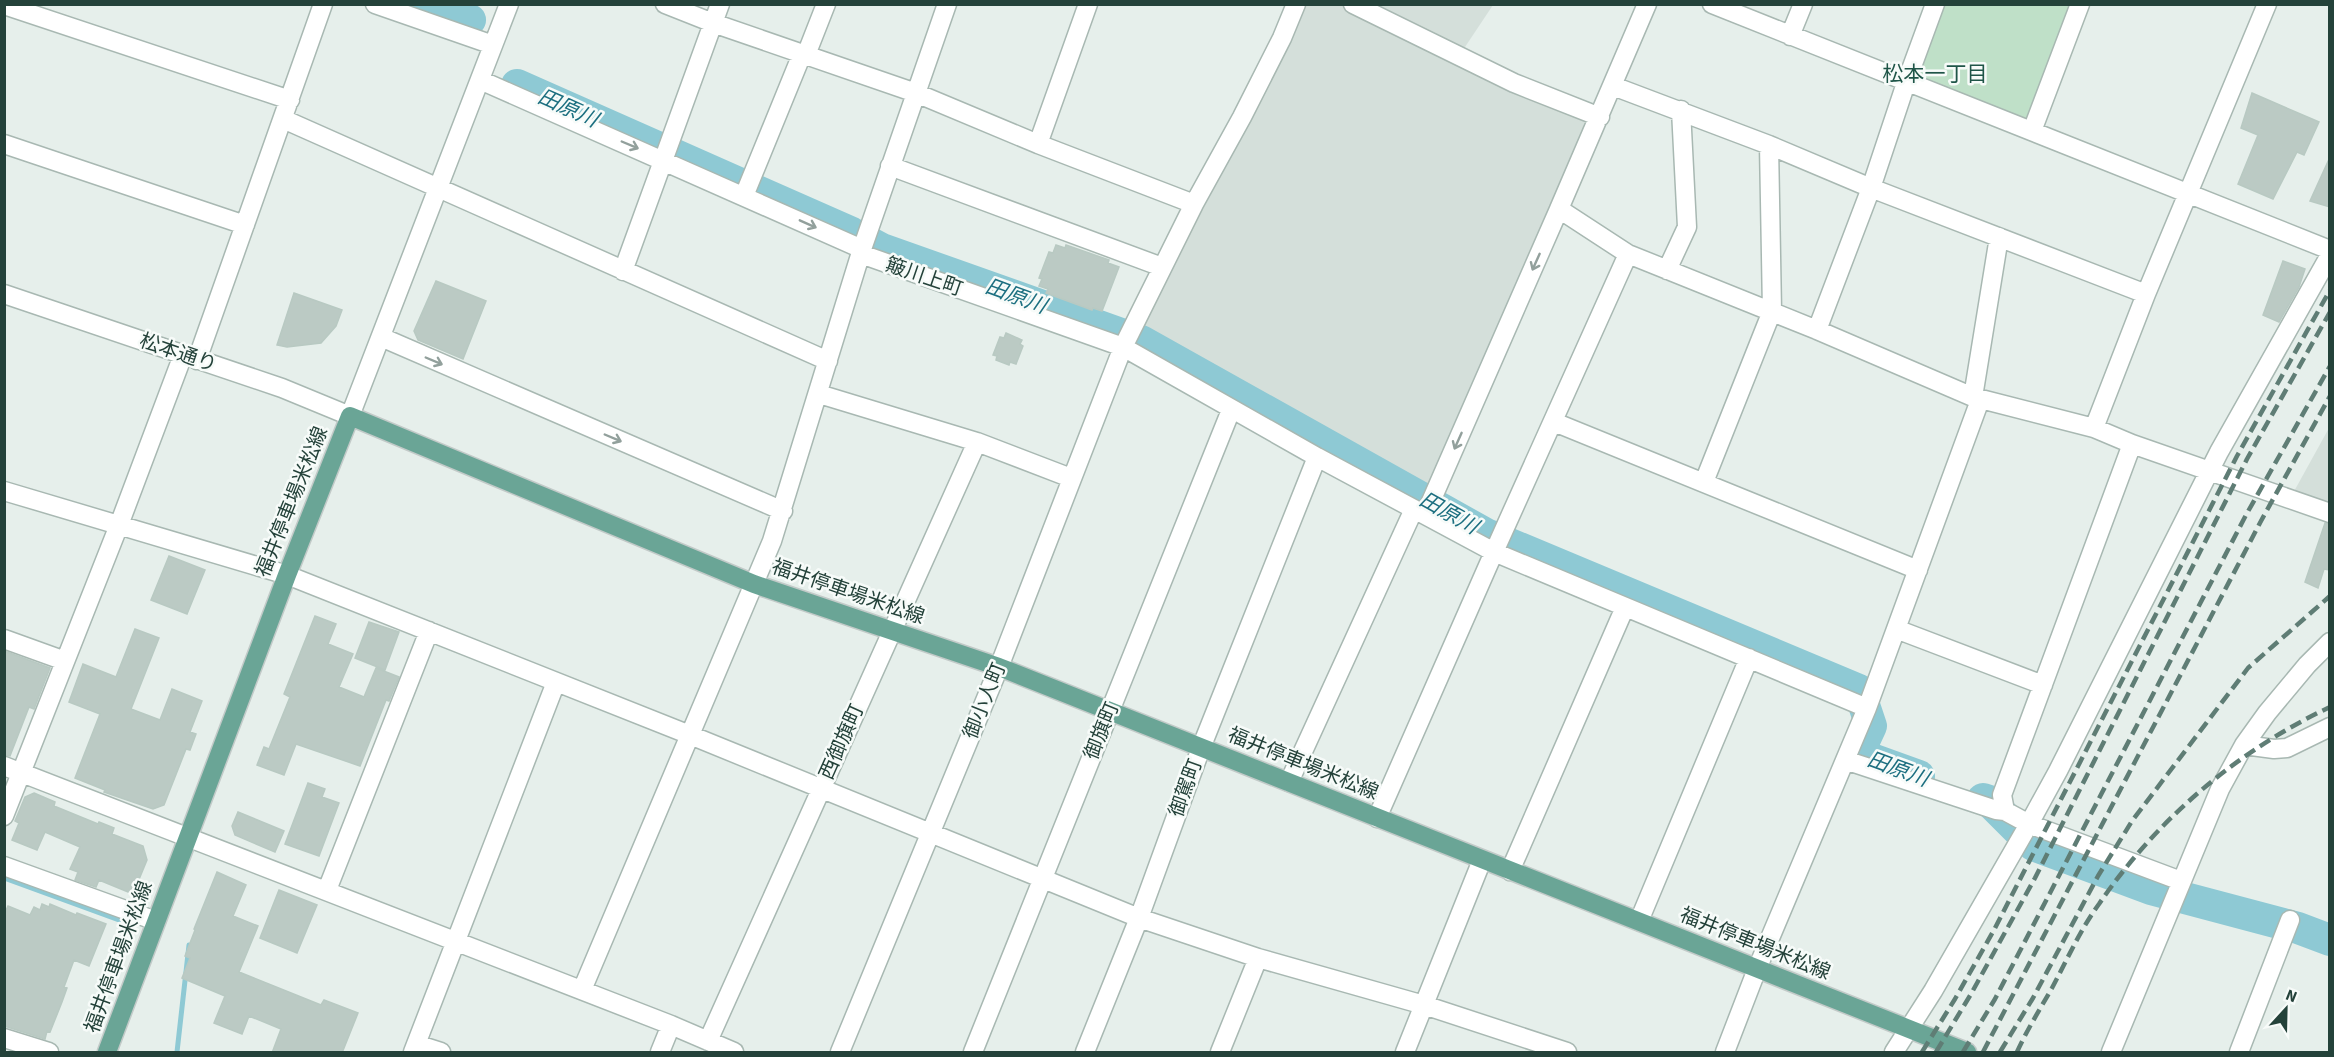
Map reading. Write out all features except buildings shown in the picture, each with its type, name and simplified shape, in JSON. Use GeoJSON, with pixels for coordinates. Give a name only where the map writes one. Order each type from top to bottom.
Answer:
{"type":"FeatureCollection","features":[{"type":"Feature","properties":{"kind":"main road","name":"福井停車場米松線"},"geometry":{"type":"LineString","coordinates":[[107,1053],[287,575],[350,416],[754,584],[999,667],[1967,1053]]}},
{"type":"Feature","properties":{"kind":"street"},"geometry":{"type":"LineString","coordinates":[[4,816],[13,770],[66,661],[119,525],[245,225],[323,4]]}},
{"type":"Feature","properties":{"kind":"street"},"geometry":{"type":"LineString","coordinates":[[375,4],[493,45]]}},
{"type":"Feature","properties":{"kind":"street"},"geometry":{"type":"LineString","coordinates":[[350,416],[509,4]]}},
{"type":"Feature","properties":{"kind":"street"},"geometry":{"type":"LineString","coordinates":[[665,4],[713,23],[916,93],[1038,144],[1194,204]]}},
{"type":"Feature","properties":{"kind":"street"},"geometry":{"type":"LineString","coordinates":[[623,271],[720,4]]}},
{"type":"Feature","properties":{"kind":"street"},"geometry":{"type":"LineString","coordinates":[[744,196],[826,4]]}},
{"type":"Feature","properties":{"kind":"street"},"geometry":{"type":"LineString","coordinates":[[582,990],[783,511],[861,252],[946,4]]}},
{"type":"Feature","properties":{"kind":"street"},"geometry":{"type":"LineString","coordinates":[[1038,144],[1088,4]]}},
{"type":"Feature","properties":{"kind":"street","name":"御小人町"},"geometry":{"type":"LineString","coordinates":[[840,1053],[999,667],[1123,347],[1194,204],[1282,38],[1296,4]]}},
{"type":"Feature","properties":{"kind":"street"},"geometry":{"type":"LineString","coordinates":[[1353,4],[1514,83],[1600,117]]}},
{"type":"Feature","properties":{"kind":"street"},"geometry":{"type":"LineString","coordinates":[[1289,782],[1420,512],[1614,86],[1647,4]]}},
{"type":"Feature","properties":{"kind":"street"},"geometry":{"type":"LineString","coordinates":[[1712,4],[2330,250]]}},
{"type":"Feature","properties":{"kind":"street"},"geometry":{"type":"LineString","coordinates":[[1790,36],[1803,4]]}},
{"type":"Feature","properties":{"kind":"street"},"geometry":{"type":"LineString","coordinates":[[1817,330],[1871,188],[1935,4]]}},
{"type":"Feature","properties":{"kind":"street"},"geometry":{"type":"LineString","coordinates":[[2032,131],[2080,4]]}},
{"type":"Feature","properties":{"kind":"street"},"geometry":{"type":"LineString","coordinates":[[2094,428],[2146,294],[2267,4]]}},
{"type":"Feature","properties":{"kind":"street"},"geometry":{"type":"LineString","coordinates":[[4,5],[290,100]]}},
{"type":"Feature","properties":{"kind":"street","name":"簸川上町"},"geometry":{"type":"LineString","coordinates":[[480,80],[744,196],[861,252],[1123,347],[1317,458],[1494,552],[1867,708]]}},
{"type":"Feature","properties":{"kind":"street"},"geometry":{"type":"LineString","coordinates":[[1614,86],[1681,110],[1871,188],[2146,294]]}},
{"type":"Feature","properties":{"kind":"street"},"geometry":{"type":"LineString","coordinates":[[1668,270],[1687,228],[1681,110]]}},
{"type":"Feature","properties":{"kind":"street"},"geometry":{"type":"LineString","coordinates":[[283,119],[828,361]]}},
{"type":"Feature","properties":{"kind":"street"},"geometry":{"type":"LineString","coordinates":[[4,144],[245,225]]}},
{"type":"Feature","properties":{"kind":"street"},"geometry":{"type":"LineString","coordinates":[[1704,482],[1772,311],[1768,145]]}},
{"type":"Feature","properties":{"kind":"street"},"geometry":{"type":"LineString","coordinates":[[890,166],[1162,267]]}},
{"type":"Feature","properties":{"kind":"street"},"geometry":{"type":"LineString","coordinates":[[1559,209],[1628,254],[1772,311],[1977,399],[2094,428],[2132,444],[2330,513]]}},
{"type":"Feature","properties":{"kind":"street"},"geometry":{"type":"LineString","coordinates":[[1725,1053],[1757,969],[1867,708],[1977,399],[1999,237]]}},
{"type":"Feature","properties":{"kind":"street"},"geometry":{"type":"LineString","coordinates":[[1377,818],[1628,254]]}},
{"type":"Feature","properties":{"kind":"street"},"geometry":{"type":"LineString","coordinates":[[1894,1053],[2058,771],[2209,471],[2330,255]]}},
{"type":"Feature","properties":{"kind":"street","name":"松本通り"},"geometry":{"type":"LineString","coordinates":[[4,294],[282,388],[350,416]]}},
{"type":"Feature","properties":{"kind":"street"},"geometry":{"type":"LineString","coordinates":[[381,338],[783,511]]}},
{"type":"Feature","properties":{"kind":"street"},"geometry":{"type":"LineString","coordinates":[[819,393],[977,442],[1071,478]]}},
{"type":"Feature","properties":{"kind":"street","name":"御旗町"},"geometry":{"type":"LineString","coordinates":[[973,1053],[1231,410]]}},
{"type":"Feature","properties":{"kind":"street"},"geometry":{"type":"LineString","coordinates":[[1554,422],[1918,570]]}},
{"type":"Feature","properties":{"kind":"street","name":"西御旗町"},"geometry":{"type":"LineString","coordinates":[[708,1041],[977,442]]}},
{"type":"Feature","properties":{"kind":"street"},"geometry":{"type":"LineString","coordinates":[[2005,811],[2002,795],[2132,444]]}},
{"type":"Feature","properties":{"kind":"street","name":"御駕町"},"geometry":{"type":"LineString","coordinates":[[1085,1053],[1139,918],[1201,748],[1317,458]]}},
{"type":"Feature","properties":{"kind":"street"},"geometry":{"type":"LineString","coordinates":[[4,491],[287,575],[690,735],[1139,918],[1258,958],[1424,1005],[1567,1053]]}},
{"type":"Feature","properties":{"kind":"street"},"geometry":{"type":"LineString","coordinates":[[1510,870],[1625,607]]}},
{"type":"Feature","properties":{"kind":"street"},"geometry":{"type":"LineString","coordinates":[[1896,629],[2043,685]]}},
{"type":"Feature","properties":{"kind":"street"},"geometry":{"type":"LineString","coordinates":[[327,890],[429,632]]}},
{"type":"Feature","properties":{"kind":"street"},"geometry":{"type":"LineString","coordinates":[[4,639],[66,661]]}},
{"type":"Feature","properties":{"kind":"street"},"geometry":{"type":"LineString","coordinates":[[2111,1053],[2220,789],[2244,745],[2278,698],[2330,642]]}},
{"type":"Feature","properties":{"kind":"street"},"geometry":{"type":"LineString","coordinates":[[1639,921],[1749,658]]}},
{"type":"Feature","properties":{"kind":"street"},"geometry":{"type":"LineString","coordinates":[[441,1053],[415,1048],[556,682]]}},
{"type":"Feature","properties":{"kind":"street"},"geometry":{"type":"LineString","coordinates":[[2244,745],[2274,749],[2287,748],[2330,727]]}},
{"type":"Feature","properties":{"kind":"street"},"geometry":{"type":"LineString","coordinates":[[1845,760],[2005,811],[2029,824],[2181,881]]}},
{"type":"Feature","properties":{"kind":"street"},"geometry":{"type":"LineString","coordinates":[[13,770],[455,940],[671,1025],[734,1053]]}},
{"type":"Feature","properties":{"kind":"street"},"geometry":{"type":"LineString","coordinates":[[1405,1053],[1482,860]]}},
{"type":"Feature","properties":{"kind":"street"},"geometry":{"type":"LineString","coordinates":[[4,866],[156,921]]}},
{"type":"Feature","properties":{"kind":"street"},"geometry":{"type":"LineString","coordinates":[[2239,1053],[2290,920]]}},
{"type":"Feature","properties":{"kind":"street"},"geometry":{"type":"LineString","coordinates":[[1220,1053],[1258,958]]}},
{"type":"Feature","properties":{"kind":"street"},"geometry":{"type":"LineString","coordinates":[[660,1053],[671,1025]]}},
{"type":"Feature","properties":{"kind":"street"},"geometry":{"type":"LineString","coordinates":[[4,1038],[49,1053]]}},
{"type":"Feature","properties":{"kind":"shaded area"},"geometry":{"type":"Polygon","coordinates":[[[1305,5],[1342,5],[1371,18],[1378,5],[1493,5],[1457,59],[1593,121],[1426,491],[1138,330],[1305,5]]]}},
{"type":"Feature","properties":{"kind":"shaded area"},"geometry":{"type":"Polygon","coordinates":[[[2329,428],[2329,508],[2292,495],[2329,428]]]}},
{"type":"Feature","properties":{"kind":"green space"},"geometry":{"type":"Polygon","coordinates":[[[1935,5],[2080,5],[2032,131],[1906,83],[1935,5]]]}},
{"type":"Feature","properties":{"kind":"waterway","name":"田原川"},"geometry":{"type":"LineString","coordinates":[[427,4],[470,20]]}},
{"type":"Feature","properties":{"kind":"waterway","name":"田原川"},"geometry":{"type":"LineString","coordinates":[[517,85],[852,233],[882,249],[1141,341],[1486,534],[1859,690],[1871,726],[1858,754],[1919,776]]}},
{"type":"Feature","properties":{"kind":"waterway","name":"田原川"},"geometry":{"type":"LineString","coordinates":[[1983,799],[1989,801],[2033,845],[2151,889],[2298,928],[2330,940]]}},
{"type":"Feature","properties":{"kind":"waterway"},"geometry":{"type":"LineString","coordinates":[[4,878],[119,920]]}},
{"type":"Feature","properties":{"kind":"waterway"},"geometry":{"type":"LineString","coordinates":[[177,1052],[189,945]]}},
{"type":"Feature","properties":{"kind":"railway"},"geometry":{"type":"LineString","coordinates":[[1922,1052],[1994,930],[2237,456],[2330,290]]}},
{"type":"Feature","properties":{"kind":"railway"},"geometry":{"type":"LineString","coordinates":[[1936,1052],[2035,878],[2247,459],[2330,312]]}},
{"type":"Feature","properties":{"kind":"railway"},"geometry":{"type":"LineString","coordinates":[[1963,1052],[1995,999],[2246,515],[2330,366]]}},
{"type":"Feature","properties":{"kind":"railway"},"geometry":{"type":"LineString","coordinates":[[1983,1052],[2261,521],[2330,396]]}},
{"type":"Feature","properties":{"kind":"railway"},"geometry":{"type":"LineString","coordinates":[[2000,1052],[2033,998],[2098,876],[2132,821],[2248,668],[2330,596]]}},
{"type":"Feature","properties":{"kind":"railway"},"geometry":{"type":"LineString","coordinates":[[2017,1052],[2086,924],[2146,844],[2201,790],[2231,766],[2263,744],[2330,707]]}},
{"type":"Feature","properties":{"kind":"district","name":"松本一丁目"},"geometry":{"type":"Point","coordinates":[1935,74]}}]}
